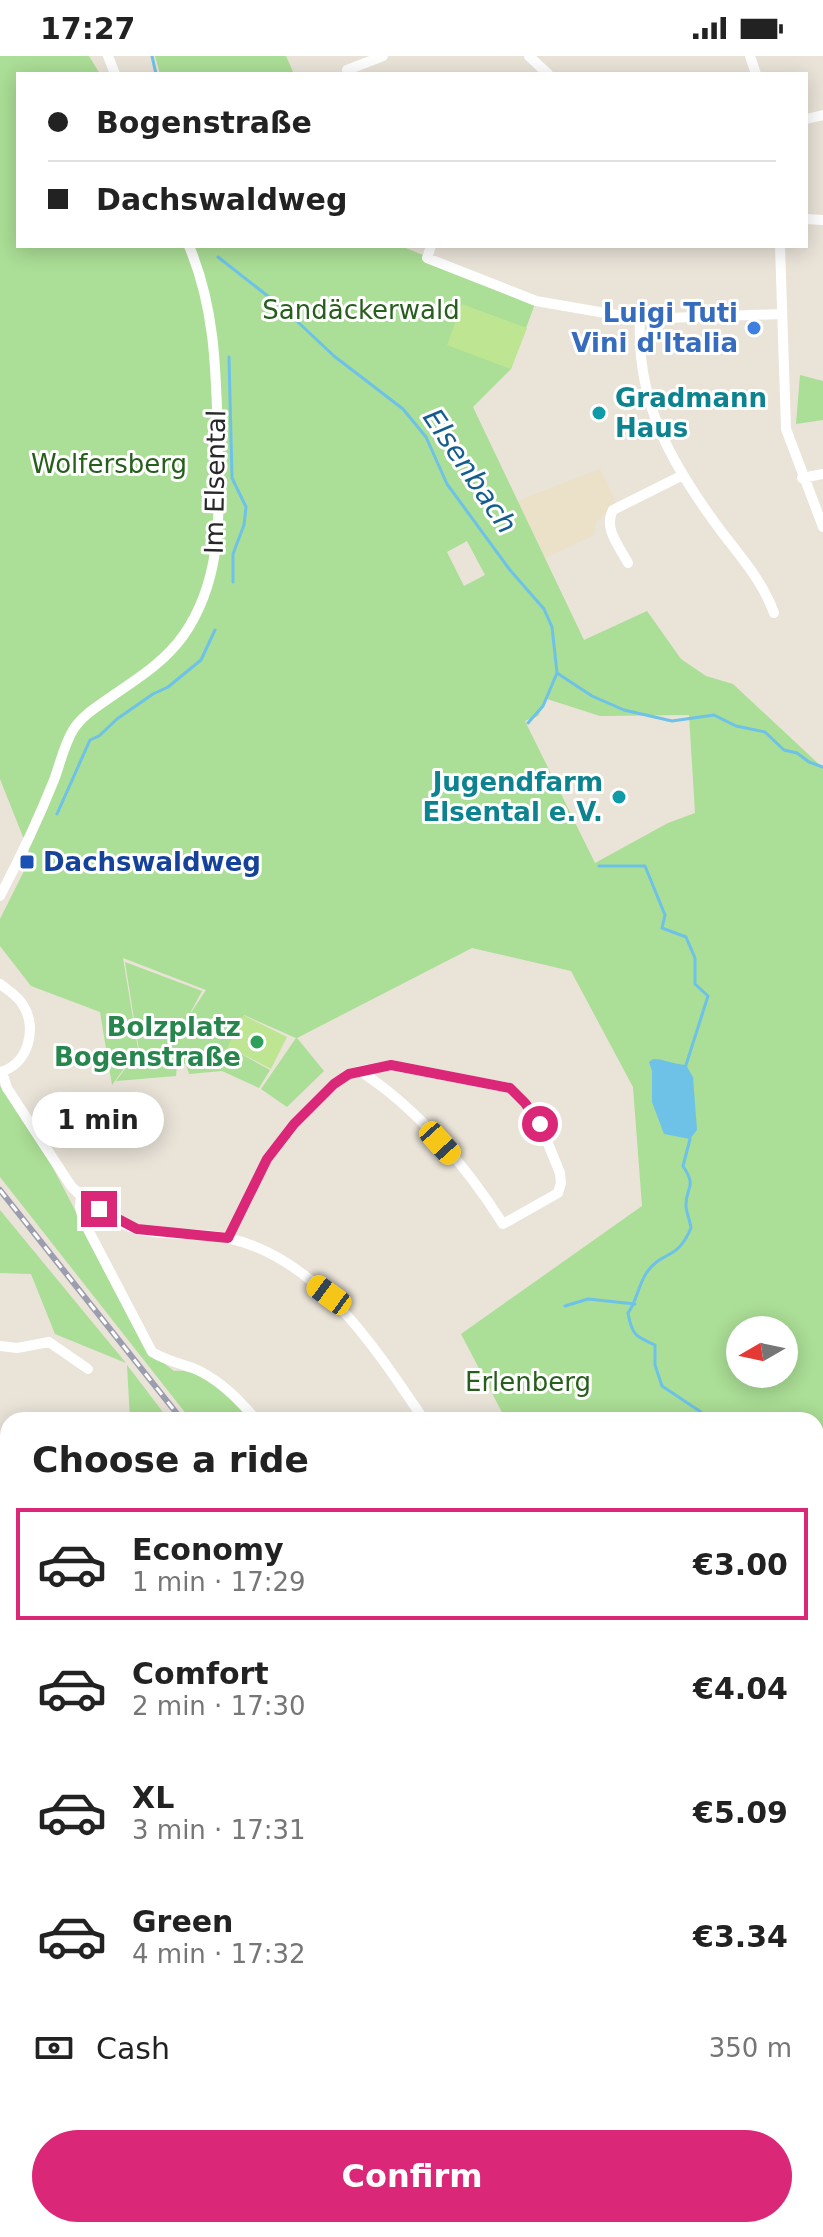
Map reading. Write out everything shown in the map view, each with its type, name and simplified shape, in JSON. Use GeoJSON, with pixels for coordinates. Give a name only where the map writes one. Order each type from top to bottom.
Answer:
{"type":"FeatureCollection","features":[{"type":"Feature","properties":{"kind":"street"},"geometry":{"type":"LineString","coordinates":[[349,65],[383,56]]}},
{"type":"Feature","properties":{"kind":"street"},"geometry":{"type":"LineString","coordinates":[[529,56],[546,72]]}},
{"type":"Feature","properties":{"kind":"street","name":"Im Elsental"},"geometry":{"type":"LineString","coordinates":[[0,896],[27,843],[72,732],[88,713],[150,670],[170,652],[192,621],[212,575],[220,513],[216,365],[210,312],[190,248]]}},
{"type":"Feature","properties":{"kind":"street"},"geometry":{"type":"LineString","coordinates":[[430,248],[427,258],[536,301],[640,319],[781,314]]}},
{"type":"Feature","properties":{"kind":"street"},"geometry":{"type":"LineString","coordinates":[[780,248],[786,429],[823,527]]}},
{"type":"Feature","properties":{"kind":"street"},"geometry":{"type":"LineString","coordinates":[[640,319],[640,361],[652,413],[683,475],[763,588],[774,613]]}},
{"type":"Feature","properties":{"kind":"street"},"geometry":{"type":"LineString","coordinates":[[802,478],[823,474]]}},
{"type":"Feature","properties":{"kind":"street"},"geometry":{"type":"LineString","coordinates":[[628,563],[609,526],[610,514],[683,475]]}},
{"type":"Feature","properties":{"kind":"street"},"geometry":{"type":"LineString","coordinates":[[0,984],[19,998],[28,1014],[30,1026],[23,1055],[16,1064],[1,1072],[7,1088],[81,1197],[116,1220],[137,1229],[228,1238],[268,1253],[291,1266],[329,1295],[385,1362],[419,1412]]}},
{"type":"Feature","properties":{"kind":"street"},"geometry":{"type":"LineString","coordinates":[[228,1238],[267,1159],[294,1124],[334,1084],[349,1074],[360,1071],[391,1065],[510,1088],[540,1124],[560,1173],[558,1193],[503,1224],[471,1179],[423,1125],[360,1071]]}},
{"type":"Feature","properties":{"kind":"street"},"geometry":{"type":"LineString","coordinates":[[81,1197],[83,1220],[152,1352],[195,1369],[213,1380],[247,1412]]}},
{"type":"Feature","properties":{"kind":"street"},"geometry":{"type":"LineString","coordinates":[[0,1346],[17,1348],[49,1342],[88,1369]]}},
{"type":"Feature","properties":{"kind":"shaded area"},"geometry":{"type":"Polygon","coordinates":[[[600,469],[617,504],[596,522],[594,535],[545,558],[517,501],[600,469]]]}},
{"type":"Feature","properties":{"kind":"green space"},"geometry":{"type":"Polygon","coordinates":[[[0,56],[89,56],[99,72],[16,72],[16,248],[406,248],[536,301],[511,369],[473,407],[584,640],[647,611],[681,659],[706,676],[733,684],[823,768],[823,1412],[502,1412],[461,1334],[642,1206],[633,1087],[571,971],[472,948],[297,1038],[324,1071],[287,1107],[261,1089],[296,1038],[244,1015],[228,1047],[270,1070],[259,1088],[222,1071],[189,1074],[186,1064],[177,1064],[176,1076],[116,1081],[139,1050],[125,962],[202,991],[188,1017],[206,990],[123,958],[138,1049],[112,1085],[100,1012],[31,986],[0,946],[0,919],[31,857],[0,779],[0,56]],[[467,541],[447,552],[464,586],[485,575],[467,541]],[[547,699],[538,716],[525,721],[595,863],[668,823],[695,813],[689,715],[600,716],[547,699]]]}},
{"type":"Feature","properties":{"kind":"green space"},"geometry":{"type":"Polygon","coordinates":[[[155,56],[286,56],[293,72],[159,72],[155,56]]]}},
{"type":"Feature","properties":{"kind":"green space"},"geometry":{"type":"Polygon","coordinates":[[[462,304],[527,328],[511,369],[447,345],[462,304]]]}},
{"type":"Feature","properties":{"kind":"green space"},"geometry":{"type":"Polygon","coordinates":[[[800,375],[823,381],[823,420],[796,424],[800,375]]]}},
{"type":"Feature","properties":{"kind":"green space","name":"Bolzplatz Bogenstraße"},"geometry":{"type":"Polygon","coordinates":[[[243,1015],[287,1037],[271,1069],[228,1047],[243,1015]]]}},
{"type":"Feature","properties":{"kind":"green space"},"geometry":{"type":"Polygon","coordinates":[[[0,1086],[52,1166],[149,1352],[174,1371],[196,1374],[206,1380],[243,1412],[185,1412],[0,1177],[0,1086]]]}},
{"type":"Feature","properties":{"kind":"green space"},"geometry":{"type":"Polygon","coordinates":[[[0,1210],[126,1363],[55,1334],[31,1274],[0,1273],[0,1210]]]}},
{"type":"Feature","properties":{"kind":"green space"},"geometry":{"type":"Polygon","coordinates":[[[127,1365],[163,1412],[130,1412],[127,1365]]]}},
{"type":"Feature","properties":{"kind":"water"},"geometry":{"type":"Polygon","coordinates":[[[653,1059],[686,1065],[693,1077],[697,1130],[690,1139],[664,1134],[652,1102],[649,1062],[653,1059]]]}},
{"type":"Feature","properties":{"kind":"waterway","name":"Elsenbach"},"geometry":{"type":"LineString","coordinates":[[152,56],[156,72]]}},
{"type":"Feature","properties":{"kind":"waterway","name":"Elsenbach"},"geometry":{"type":"LineString","coordinates":[[218,257],[283,308],[334,356],[403,409],[426,437],[447,484],[510,570],[544,609],[552,627],[557,673],[543,706],[528,723]]}},
{"type":"Feature","properties":{"kind":"waterway"},"geometry":{"type":"LineString","coordinates":[[229,357],[232,478],[246,507],[244,525],[233,554],[233,582]]}},
{"type":"Feature","properties":{"kind":"waterway"},"geometry":{"type":"LineString","coordinates":[[57,814],[90,740],[153,694],[168,687],[201,660],[215,630]]}},
{"type":"Feature","properties":{"kind":"waterway"},"geometry":{"type":"LineString","coordinates":[[557,673],[592,696],[624,710],[672,721],[714,715],[736,726],[765,732],[784,750],[797,753],[823,767]]}},
{"type":"Feature","properties":{"kind":"waterway","name":"Elsenbach"},"geometry":{"type":"LineString","coordinates":[[599,866],[645,866],[665,915],[662,928],[686,937],[695,958],[695,984],[708,996],[686,1065]]}},
{"type":"Feature","properties":{"kind":"waterway","name":"Elsenbach"},"geometry":{"type":"LineString","coordinates":[[690,1139],[683,1166],[690,1179],[686,1207],[691,1228],[680,1246],[647,1272],[628,1313],[636,1334],[655,1345],[655,1365],[662,1386],[701,1412]]}},
{"type":"Feature","properties":{"kind":"waterway"},"geometry":{"type":"LineString","coordinates":[[565,1306],[588,1299],[635,1304]]}},
{"type":"Feature","properties":{"kind":"railway"},"geometry":{"type":"LineString","coordinates":[[0,1190],[176,1412]]}},
{"type":"Feature","properties":{"kind":"place","name":"Luigi Tuti Vini d'Italia"},"geometry":{"type":"Point","coordinates":[754,328]}},
{"type":"Feature","properties":{"kind":"place","name":"Gradmann Haus"},"geometry":{"type":"Point","coordinates":[599,413]}},
{"type":"Feature","properties":{"kind":"place","name":"Jugendfarm Elsental e.V."},"geometry":{"type":"Point","coordinates":[619,797]}},
{"type":"Feature","properties":{"kind":"place","name":"Dachswaldweg"},"geometry":{"type":"Point","coordinates":[27,862]}},
{"type":"Feature","properties":{"kind":"place","name":"Bolzplatz Bogenstraße"},"geometry":{"type":"Point","coordinates":[257,1042]}},
{"type":"Feature","properties":{"kind":"route"},"geometry":{"type":"LineString","coordinates":[[99,1209],[137,1229],[228,1238],[267,1159],[294,1124],[334,1084],[349,1074],[373,1067],[391,1065],[487,1081],[510,1088],[540,1124]]}},
{"type":"Feature","properties":{"kind":"park label","name":"Sandäckerwald"},"geometry":{"type":"Point","coordinates":[361,310]}},
{"type":"Feature","properties":{"kind":"park label","name":"Wolfersberg"},"geometry":{"type":"Point","coordinates":[109,464]}},
{"type":"Feature","properties":{"kind":"park label","name":"Erlenberg"},"geometry":{"type":"Point","coordinates":[528,1382]}}]}
